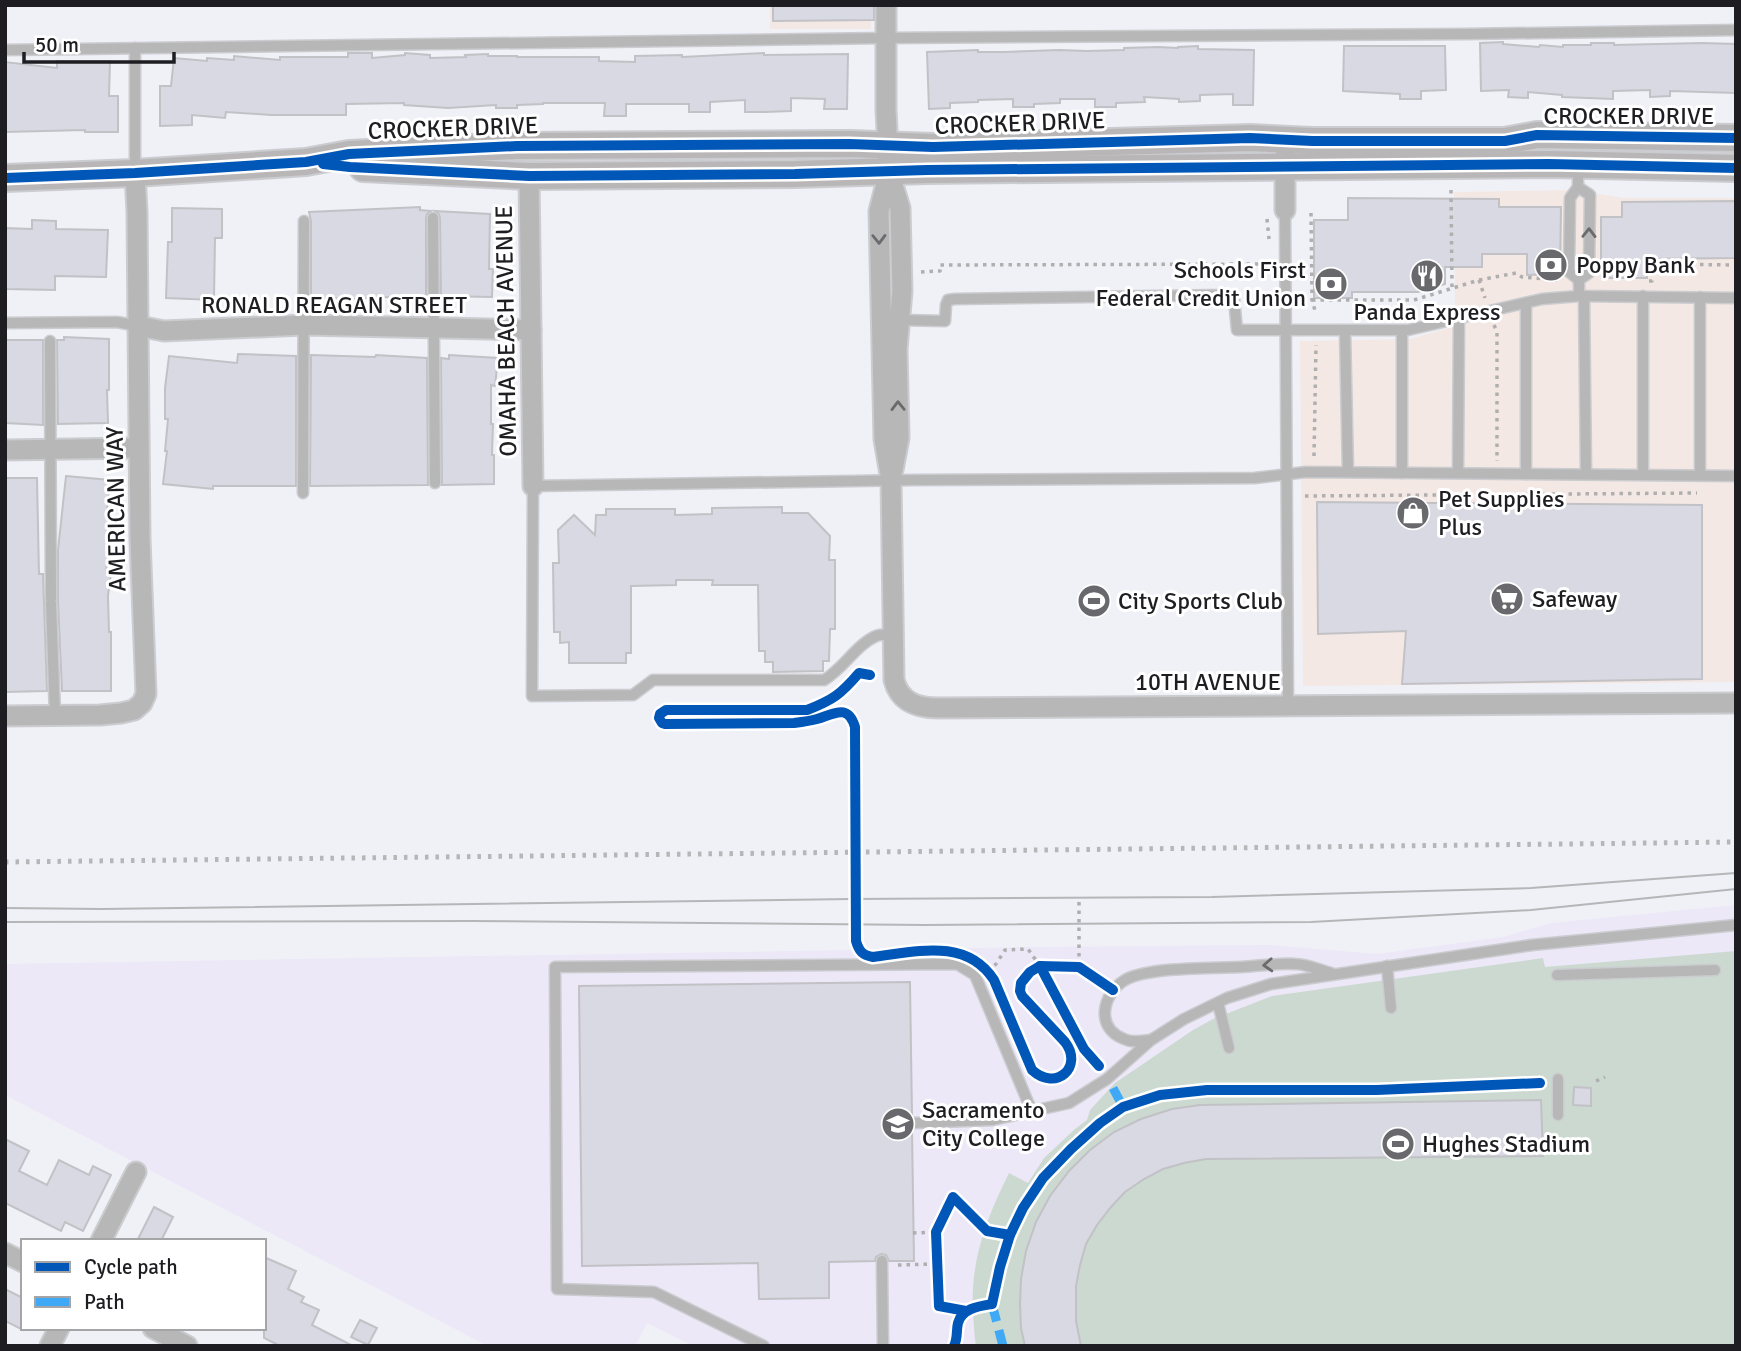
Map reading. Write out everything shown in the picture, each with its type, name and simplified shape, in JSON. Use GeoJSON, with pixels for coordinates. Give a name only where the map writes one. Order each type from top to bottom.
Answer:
{"type":"FeatureCollection","features":[{"type":"Feature","properties":{"kind":"street","name":"10TH AVENUE"},"geometry":{"type":"LineString","coordinates":[[886,5],[886,110],[889,159],[900,208],[902,291],[898,349],[899,438],[891,480]]}},
{"type":"Feature","properties":{"kind":"street","name":"CROCKER DRIVE"},"geometry":{"type":"LineString","coordinates":[[306,162],[350,167],[529,176],[795,174],[889,159],[933,147],[1250,138],[1505,141],[1536,135],[1736,138]]}},
{"type":"Feature","properties":{"kind":"street"},"geometry":{"type":"LineString","coordinates":[[1285,140],[1285,209]]}},
{"type":"Feature","properties":{"kind":"street","name":"CROCKER DRIVE"},"geometry":{"type":"LineString","coordinates":[[5,178],[306,162],[349,153],[517,146],[849,144],[889,159],[1578,176],[1736,168]]}},
{"type":"Feature","properties":{"kind":"street","name":"10TH AVENUE"},"geometry":{"type":"LineString","coordinates":[[889,159],[879,211],[884,439],[891,480],[894,680],[896,688],[908,703],[928,708],[1736,703]]}},
{"type":"Feature","properties":{"kind":"street","name":"AMERICAN WAY"},"geometry":{"type":"LineString","coordinates":[[5,716],[100,715],[134,710],[142,703],[146,694],[140,552],[135,173]]}},
{"type":"Feature","properties":{"kind":"street","name":"OMAHA BEACH AVENUE"},"geometry":{"type":"LineString","coordinates":[[529,176],[533,486]]}},
{"type":"Feature","properties":{"kind":"street","name":"RONALD REAGAN STREET"},"geometry":{"type":"LineString","coordinates":[[138,326],[164,331],[304,325],[531,330]]}},
{"type":"Feature","properties":{"kind":"street"},"geometry":{"type":"LineString","coordinates":[[5,450],[138,448]]}},
{"type":"Feature","properties":{"kind":"street"},"geometry":{"type":"LineString","coordinates":[[102,1239],[136,1172]]}},
{"type":"Feature","properties":{"kind":"street"},"geometry":{"type":"LineString","coordinates":[[5,1253],[21,1261]]}},
{"type":"Feature","properties":{"kind":"street"},"geometry":{"type":"LineString","coordinates":[[50,1346],[57,1330]]}},
{"type":"Feature","properties":{"kind":"street"},"geometry":{"type":"LineString","coordinates":[[157,1330],[187,1346]]}},
{"type":"Feature","properties":{"kind":"lane"},"geometry":{"type":"LineString","coordinates":[[5,50],[1736,30]]}},
{"type":"Feature","properties":{"kind":"lane"},"geometry":{"type":"LineString","coordinates":[[135,48],[135,173]]}},
{"type":"Feature","properties":{"kind":"lane"},"geometry":{"type":"LineString","coordinates":[[1578,176],[1570,198],[1569,272],[1579,280],[1582,296],[1586,474]]}},
{"type":"Feature","properties":{"kind":"lane"},"geometry":{"type":"LineString","coordinates":[[1578,176],[1590,195],[1589,273],[1579,280]]}},
{"type":"Feature","properties":{"kind":"lane"},"geometry":{"type":"LineString","coordinates":[[1285,209],[1288,706]]}},
{"type":"Feature","properties":{"kind":"lane"},"geometry":{"type":"LineString","coordinates":[[433,218],[435,483]]}},
{"type":"Feature","properties":{"kind":"lane"},"geometry":{"type":"LineString","coordinates":[[303,493],[304,221]]}},
{"type":"Feature","properties":{"kind":"lane"},"geometry":{"type":"LineString","coordinates":[[900,320],[945,321],[948,300],[955,299],[1227,295],[1234,299],[1236,304],[1237,330],[1402,331],[1542,299],[1582,296],[1736,298]]}},
{"type":"Feature","properties":{"kind":"lane"},"geometry":{"type":"LineString","coordinates":[[1643,296],[1643,475]]}},
{"type":"Feature","properties":{"kind":"lane"},"geometry":{"type":"LineString","coordinates":[[1699,297],[1700,475]]}},
{"type":"Feature","properties":{"kind":"lane"},"geometry":{"type":"LineString","coordinates":[[1526,303],[1526,474]]}},
{"type":"Feature","properties":{"kind":"lane"},"geometry":{"type":"LineString","coordinates":[[1458,473],[1459,318]]}},
{"type":"Feature","properties":{"kind":"lane"},"geometry":{"type":"LineString","coordinates":[[5,323],[117,322],[138,326]]}},
{"type":"Feature","properties":{"kind":"lane"},"geometry":{"type":"LineString","coordinates":[[1345,331],[1348,472]]}},
{"type":"Feature","properties":{"kind":"lane"},"geometry":{"type":"LineString","coordinates":[[1402,331],[1402,473]]}},
{"type":"Feature","properties":{"kind":"lane"},"geometry":{"type":"LineString","coordinates":[[50,341],[51,601],[55,715]]}},
{"type":"Feature","properties":{"kind":"lane"},"geometry":{"type":"LineString","coordinates":[[893,634],[876,636],[832,676],[824,680],[653,680],[633,695],[532,696],[533,486],[1255,478],[1306,472],[1736,476]]}},
{"type":"Feature","properties":{"kind":"lane"},"geometry":{"type":"LineString","coordinates":[[912,1122],[992,1120],[1069,1103],[1107,1079],[1151,1040],[1184,1019],[1218,1003],[1271,984],[1556,943],[1736,925]]}},
{"type":"Feature","properties":{"kind":"lane"},"geometry":{"type":"LineString","coordinates":[[764,1346],[654,1292],[557,1289],[555,967],[957,964],[975,975],[1032,1112]]}},
{"type":"Feature","properties":{"kind":"lane"},"geometry":{"type":"LineString","coordinates":[[1151,1040],[1131,1042],[1121,1039],[1107,1022],[1107,1000],[1113,990],[1126,979],[1169,971],[1296,964],[1335,974]]}},
{"type":"Feature","properties":{"kind":"lane"},"geometry":{"type":"LineString","coordinates":[[1387,967],[1391,1008]]}},
{"type":"Feature","properties":{"kind":"lane"},"geometry":{"type":"LineString","coordinates":[[1557,975],[1715,970]]}},
{"type":"Feature","properties":{"kind":"lane"},"geometry":{"type":"LineString","coordinates":[[1218,1003],[1229,1048]]}},
{"type":"Feature","properties":{"kind":"lane"},"geometry":{"type":"LineString","coordinates":[[1558,1079],[1558,1115]]}},
{"type":"Feature","properties":{"kind":"lane"},"geometry":{"type":"LineString","coordinates":[[882,1261],[883,1346]]}},
{"type":"Feature","properties":{"kind":"path"},"geometry":{"type":"LineString","coordinates":[[1451,190],[1452,288]]}},
{"type":"Feature","properties":{"kind":"path"},"geometry":{"type":"LineString","coordinates":[[1311,214],[1312,300],[1316,314]]}},
{"type":"Feature","properties":{"kind":"path"},"geometry":{"type":"LineString","coordinates":[[919,272],[940,271],[940,265],[1272,264]]}},
{"type":"Feature","properties":{"kind":"path"},"geometry":{"type":"LineString","coordinates":[[1639,281],[1652,281],[1652,264],[1736,265]]}},
{"type":"Feature","properties":{"kind":"path"},"geometry":{"type":"LineString","coordinates":[[1312,300],[1413,300],[1479,280],[1516,273],[1522,277],[1563,280]]}},
{"type":"Feature","properties":{"kind":"path"},"geometry":{"type":"LineString","coordinates":[[1479,280],[1497,332],[1498,494]]}},
{"type":"Feature","properties":{"kind":"path"},"geometry":{"type":"LineString","coordinates":[[1306,460],[1315,456],[1316,344]]}},
{"type":"Feature","properties":{"kind":"path"},"geometry":{"type":"LineString","coordinates":[[1306,496],[1697,493]]}},
{"type":"Feature","properties":{"kind":"path"},"geometry":{"type":"LineString","coordinates":[[1079,902],[1079,967]]}},
{"type":"Feature","properties":{"kind":"path"},"geometry":{"type":"LineString","coordinates":[[988,971],[1005,950],[1028,949],[1040,966]]}},
{"type":"Feature","properties":{"kind":"path"},"geometry":{"type":"LineString","coordinates":[[1596,1081],[1605,1077]]}},
{"type":"Feature","properties":{"kind":"path"},"geometry":{"type":"LineString","coordinates":[[913,1233],[936,1232]]}},
{"type":"Feature","properties":{"kind":"path"},"geometry":{"type":"LineString","coordinates":[[898,1265],[937,1264]]}},
{"type":"Feature","properties":{"kind":"shaded area"},"geometry":{"type":"Polygon","coordinates":[[[770,5],[871,5],[871,29],[770,29],[770,5]]]}},
{"type":"Feature","properties":{"kind":"shaded area"},"geometry":{"type":"Polygon","coordinates":[[[1573,190],[1624,198],[1736,198],[1736,682],[1303,686],[1300,341],[1410,339],[1455,326],[1454,192],[1573,190]]]}},
{"type":"Feature","properties":{"kind":"shaded area","name":"Sacramento City College"},"geometry":{"type":"Polygon","coordinates":[[[1736,905],[1736,1346],[693,1346],[647,1323],[635,1346],[488,1346],[5,1095],[5,964],[1270,945],[1377,954],[1503,937],[1551,923],[1736,905]]]}},
{"type":"Feature","properties":{"kind":"shaded area","name":"Hughes Stadium"},"geometry":{"type":"Polygon","coordinates":[[[1736,951],[1736,1346],[976,1346],[973,1294],[977,1258],[993,1207],[1009,1173],[1028,1183],[1044,1158],[1087,1120],[1090,1110],[1115,1083],[1213,1019],[1272,996],[1543,958],[1545,967],[1736,951]]]}},
{"type":"Feature","properties":{"kind":"building"},"geometry":{"type":"Polygon","coordinates":[[[773,5],[874,5],[874,20],[773,21],[773,5]]]}},
{"type":"Feature","properties":{"kind":"building"},"geometry":{"type":"Polygon","coordinates":[[[1503,42],[1539,47],[1591,43],[1736,44],[1736,93],[1670,91],[1670,96],[1650,97],[1650,90],[1613,91],[1613,99],[1562,97],[1528,92],[1528,98],[1508,97],[1509,90],[1481,91],[1480,43],[1503,42]]]}},
{"type":"Feature","properties":{"kind":"building"},"geometry":{"type":"Polygon","coordinates":[[[1198,46],[1198,49],[1254,50],[1253,105],[1233,105],[1233,94],[1200,95],[1200,101],[1179,102],[1179,99],[1144,97],[1145,102],[1116,103],[1116,107],[1095,107],[1095,99],[1060,99],[1060,103],[1013,107],[1013,99],[950,103],[950,108],[929,109],[927,52],[1087,51],[1198,46]]]}},
{"type":"Feature","properties":{"kind":"building"},"geometry":{"type":"Polygon","coordinates":[[[1344,46],[1445,46],[1446,90],[1421,91],[1421,99],[1400,99],[1400,94],[1343,91],[1344,46]]]}},
{"type":"Feature","properties":{"kind":"building"},"geometry":{"type":"Polygon","coordinates":[[[348,53],[372,53],[372,58],[405,53],[430,55],[430,58],[488,54],[517,57],[599,57],[599,61],[635,62],[635,56],[848,54],[847,109],[824,109],[825,99],[791,98],[791,111],[745,112],[745,100],[710,102],[710,112],[689,112],[689,104],[626,104],[626,116],[604,116],[605,103],[543,103],[517,105],[517,108],[496,108],[496,105],[448,108],[404,103],[346,104],[346,115],[226,112],[225,118],[192,115],[192,125],[160,126],[160,86],[171,86],[174,58],[207,61],[207,58],[234,60],[234,56],[280,60],[280,57],[348,57],[348,53]]]}},
{"type":"Feature","properties":{"kind":"building"},"geometry":{"type":"Polygon","coordinates":[[[57,61],[110,61],[109,96],[118,96],[118,132],[5,132],[5,62],[57,68],[57,61]]]}},
{"type":"Feature","properties":{"kind":"building"},"geometry":{"type":"Polygon","coordinates":[[[1348,198],[1499,199],[1499,207],[1561,207],[1560,274],[1527,275],[1527,254],[1482,254],[1482,267],[1445,267],[1445,284],[1418,292],[1352,292],[1352,298],[1314,298],[1314,220],[1348,220],[1348,198]]]}},
{"type":"Feature","properties":{"kind":"building"},"geometry":{"type":"Polygon","coordinates":[[[1736,201],[1736,258],[1647,259],[1647,278],[1601,278],[1601,217],[1622,217],[1622,202],[1736,201]]]}},
{"type":"Feature","properties":{"kind":"building"},"geometry":{"type":"Polygon","coordinates":[[[420,207],[420,210],[431,211],[426,218],[426,295],[311,298],[309,212],[420,207]]]}},
{"type":"Feature","properties":{"kind":"building"},"geometry":{"type":"Polygon","coordinates":[[[172,208],[222,209],[222,238],[215,238],[214,300],[166,298],[168,242],[172,242],[172,208]]]}},
{"type":"Feature","properties":{"kind":"building"},"geometry":{"type":"Polygon","coordinates":[[[435,211],[490,214],[489,269],[493,269],[492,297],[441,296],[440,218],[435,211]]]}},
{"type":"Feature","properties":{"kind":"building"},"geometry":{"type":"Polygon","coordinates":[[[32,220],[56,221],[56,229],[108,230],[106,277],[55,276],[55,290],[5,289],[5,228],[32,229],[32,220]]]}},
{"type":"Feature","properties":{"kind":"building"},"geometry":{"type":"Polygon","coordinates":[[[64,337],[109,339],[108,423],[58,424],[57,340],[64,340],[64,337]]]}},
{"type":"Feature","properties":{"kind":"building"},"geometry":{"type":"Polygon","coordinates":[[[5,340],[43,340],[43,425],[5,423],[5,340]]]}},
{"type":"Feature","properties":{"kind":"building"},"geometry":{"type":"Polygon","coordinates":[[[238,354],[296,356],[296,486],[213,486],[213,489],[163,484],[168,419],[165,419],[165,388],[169,356],[237,363],[238,354]]]}},
{"type":"Feature","properties":{"kind":"building"},"geometry":{"type":"Polygon","coordinates":[[[311,355],[427,358],[428,485],[310,486],[311,355]]]}},
{"type":"Feature","properties":{"kind":"building"},"geometry":{"type":"Polygon","coordinates":[[[449,355],[498,358],[495,386],[491,385],[494,484],[442,485],[441,358],[449,359],[449,355]]]}},
{"type":"Feature","properties":{"kind":"building"},"geometry":{"type":"Polygon","coordinates":[[[66,476],[110,480],[106,573],[111,573],[108,596],[111,691],[62,691],[58,550],[66,476]]]}},
{"type":"Feature","properties":{"kind":"building"},"geometry":{"type":"Polygon","coordinates":[[[5,478],[37,478],[39,574],[43,574],[47,691],[5,692],[5,478]]]}},
{"type":"Feature","properties":{"kind":"building"},"geometry":{"type":"Polygon","coordinates":[[[1317,502],[1702,505],[1702,679],[1402,684],[1406,631],[1318,634],[1317,502]]]}},
{"type":"Feature","properties":{"kind":"building"},"geometry":{"type":"Polygon","coordinates":[[[782,507],[782,513],[808,513],[830,536],[829,560],[835,560],[835,629],[830,629],[829,661],[823,661],[823,671],[773,672],[773,662],[765,662],[765,651],[759,651],[758,585],[712,585],[713,580],[676,580],[676,585],[631,586],[631,653],[626,653],[626,663],[569,663],[569,642],[560,643],[560,632],[554,632],[553,563],[559,563],[558,530],[574,515],[595,535],[596,515],[606,515],[606,509],[675,509],[675,515],[712,514],[712,508],[782,507]]]}},
{"type":"Feature","properties":{"kind":"building"},"geometry":{"type":"Polygon","coordinates":[[[910,982],[912,1116],[908,1117],[905,1123],[906,1127],[912,1130],[914,1261],[889,1261],[886,1255],[881,1254],[875,1261],[829,1262],[829,1298],[759,1299],[758,1263],[582,1266],[579,986],[910,982]]]}},
{"type":"Feature","properties":{"kind":"building"},"geometry":{"type":"Polygon","coordinates":[[[1574,1087],[1591,1088],[1591,1106],[1573,1105],[1574,1087]]]}},
{"type":"Feature","properties":{"kind":"building"},"geometry":{"type":"Polygon","coordinates":[[[1541,1100],[1543,1156],[1206,1159],[1163,1169],[1125,1192],[1097,1225],[1086,1244],[1076,1286],[1076,1321],[1081,1346],[1025,1346],[1021,1328],[1021,1279],[1026,1251],[1036,1222],[1050,1196],[1090,1150],[1114,1132],[1141,1119],[1172,1109],[1200,1105],[1541,1100]]]}},
{"type":"Feature","properties":{"kind":"building"},"geometry":{"type":"Polygon","coordinates":[[[5,1139],[29,1151],[19,1171],[47,1185],[59,1160],[89,1175],[93,1166],[111,1175],[83,1231],[65,1222],[61,1231],[5,1203],[5,1139]]]}},
{"type":"Feature","properties":{"kind":"building"},"geometry":{"type":"Polygon","coordinates":[[[154,1207],[173,1217],[162,1239],[138,1239],[154,1207]]]}},
{"type":"Feature","properties":{"kind":"building"},"geometry":{"type":"Polygon","coordinates":[[[266,1258],[296,1271],[288,1289],[304,1297],[301,1302],[319,1310],[312,1325],[353,1346],[280,1346],[264,1338],[266,1258]]]}},
{"type":"Feature","properties":{"kind":"building"},"geometry":{"type":"Polygon","coordinates":[[[5,1289],[21,1297],[21,1329],[5,1321],[5,1289]]]}},
{"type":"Feature","properties":{"kind":"building"},"geometry":{"type":"Polygon","coordinates":[[[360,1320],[377,1328],[368,1345],[351,1337],[360,1320]]]}},
{"type":"Feature","properties":{"kind":"tram line"},"geometry":{"type":"LineString","coordinates":[[5,908],[1212,897],[1531,888],[1736,873]]}},
{"type":"Feature","properties":{"kind":"tram line"},"geometry":{"type":"LineString","coordinates":[[5,922],[472,921],[925,925],[1311,922],[1531,910],[1736,889]]}},
{"type":"Feature","properties":{"kind":"railway"},"geometry":{"type":"LineString","coordinates":[[5,862],[1736,842]]}},
{"type":"Feature","properties":{"kind":"marked path"},"geometry":{"type":"LineString","coordinates":[[1113,1088],[1123,1107]]}},
{"type":"Feature","properties":{"kind":"marked path"},"geometry":{"type":"LineString","coordinates":[[992,1304],[1003,1346]]}},
{"type":"Feature","properties":{"kind":"cycle path"},"geometry":{"type":"LineString","coordinates":[[5,178],[135,173],[306,162],[349,154],[517,146],[849,144],[933,147],[1250,138],[1312,141],[1505,141],[1537,135],[1736,138]]}},
{"type":"Feature","properties":{"kind":"cycle path"},"geometry":{"type":"LineString","coordinates":[[323,164],[529,176],[1548,164],[1736,168]]}},
{"type":"Feature","properties":{"kind":"cycle path"},"geometry":{"type":"LineString","coordinates":[[870,675],[859,673],[836,696],[807,710],[666,710],[659,718],[665,724],[794,723],[840,712],[848,715],[855,727],[858,947],[864,954],[873,957],[939,950],[969,958],[982,966],[994,980],[1032,1070],[1041,1076],[1050,1078],[1065,1074],[1071,1060],[1065,1042],[1022,996],[1021,983],[1030,972],[1040,966],[1079,967],[1113,990]]}},
{"type":"Feature","properties":{"kind":"cycle path"},"geometry":{"type":"LineString","coordinates":[[1040,966],[1084,1049],[1099,1066]]}},
{"type":"Feature","properties":{"kind":"cycle path"},"geometry":{"type":"LineString","coordinates":[[954,1346],[958,1323],[963,1314],[992,1304],[1010,1235],[1023,1208],[1043,1178],[1100,1123],[1123,1107],[1160,1095],[1207,1090],[1377,1090],[1540,1083]]}},
{"type":"Feature","properties":{"kind":"cycle path"},"geometry":{"type":"LineString","coordinates":[[966,1311],[939,1306],[936,1232],[953,1197],[987,1231],[1010,1235]]}},
{"type":"Feature","properties":{"kind":"place","name":"Poppy Bank"},"geometry":{"type":"Point","coordinates":[1551,265]}},
{"type":"Feature","properties":{"kind":"place","name":"Panda Express"},"geometry":{"type":"Point","coordinates":[1427,276]}},
{"type":"Feature","properties":{"kind":"place","name":"Schools First Federal Credit Union"},"geometry":{"type":"Point","coordinates":[1331,284]}},
{"type":"Feature","properties":{"kind":"place","name":"Pet Supplies Plus"},"geometry":{"type":"Point","coordinates":[1413,513]}},
{"type":"Feature","properties":{"kind":"place","name":"Safeway"},"geometry":{"type":"Point","coordinates":[1507,599]}},
{"type":"Feature","properties":{"kind":"place","name":"City Sports Club"},"geometry":{"type":"Point","coordinates":[1094,601]}},
{"type":"Feature","properties":{"kind":"place","name":"Sacramento City College"},"geometry":{"type":"Point","coordinates":[898,1124]}},
{"type":"Feature","properties":{"kind":"place","name":"Hughes Stadium"},"geometry":{"type":"Point","coordinates":[1398,1144]}}]}
